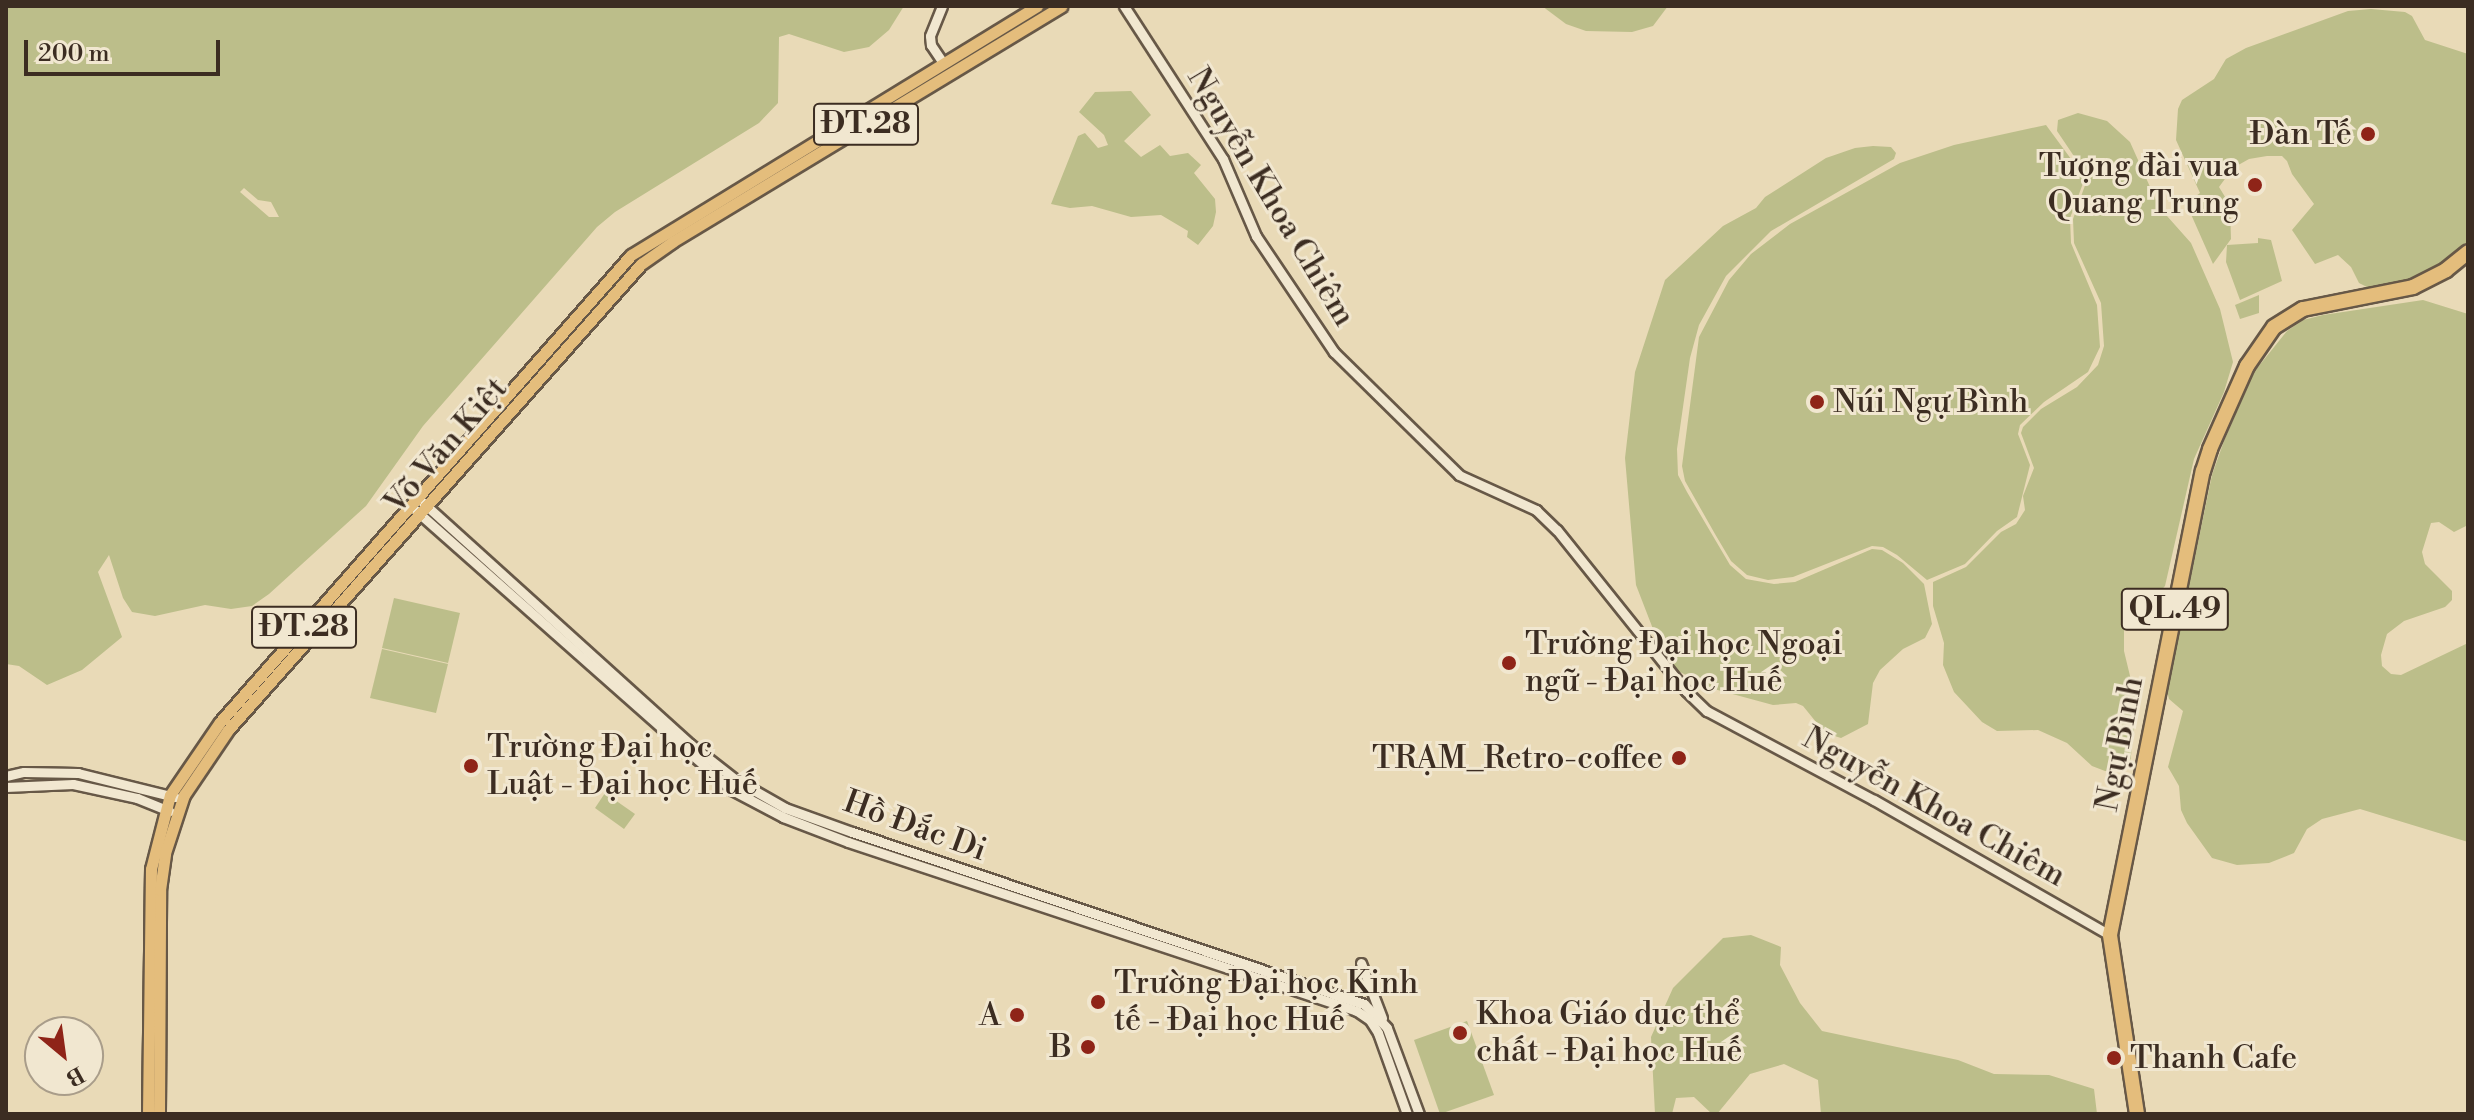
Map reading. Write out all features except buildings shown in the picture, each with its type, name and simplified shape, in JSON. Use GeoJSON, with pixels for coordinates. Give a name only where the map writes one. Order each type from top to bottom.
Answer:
{"type":"FeatureCollection","features":[{"type":"Feature","properties":{"kind":"highway","name":"Ngự Bình"},"geometry":{"type":"LineString","coordinates":[[2137,1114],[2110,935],[2203,471],[2247,366],[2274,327],[2290,316],[2334,300],[2413,287],[2446,270],[2468,252]]}},
{"type":"Feature","properties":{"kind":"main road","name":"Võ Văn Kiệt"},"geometry":{"type":"LineString","coordinates":[[159,1114],[151,869],[176,798],[220,722],[310,629],[420,507],[631,255],[669,237],[946,68],[1037,6]]}},
{"type":"Feature","properties":{"kind":"main road","name":"Võ Văn Kiệt"},"geometry":{"type":"LineString","coordinates":[[946,68],[1061,6]]}},
{"type":"Feature","properties":{"kind":"main road","name":"Võ Văn Kiệt"},"geometry":{"type":"LineString","coordinates":[[148,1114],[154,972]]}},
{"type":"Feature","properties":{"kind":"street"},"geometry":{"type":"LineString","coordinates":[[942,6],[930,36],[931,45],[946,68]]}},
{"type":"Feature","properties":{"kind":"street","name":"Nguyễn Khoa Chiêm"},"geometry":{"type":"LineString","coordinates":[[1124,6],[1203,124],[1231,176],[1256,236],[1334,352],[1459,475],[1536,510],[1557,530],[1686,691],[1707,711],[1874,800],[2110,935]]}},
{"type":"Feature","properties":{"kind":"street","name":"Hồ Đắc Di"},"geometry":{"type":"LineString","coordinates":[[420,507],[684,751],[732,790],[783,817],[848,842],[1325,996],[1364,1004],[1372,1016],[1387,1028],[1419,1114]]}},
{"type":"Feature","properties":{"kind":"street"},"geometry":{"type":"LineString","coordinates":[[6,776],[24,772],[78,773],[176,798]]}},
{"type":"Feature","properties":{"kind":"street"},"geometry":{"type":"LineString","coordinates":[[6,787],[73,784],[171,811]]}},
{"type":"Feature","properties":{"kind":"street"},"geometry":{"type":"LineString","coordinates":[[1361,963],[1387,1028]]}},
{"type":"Feature","properties":{"kind":"street"},"geometry":{"type":"LineString","coordinates":[[1372,1016],[1407,1114]]}},
{"type":"Feature","properties":{"kind":"green space"},"geometry":{"type":"Polygon","coordinates":[[[6,6],[904,6],[889,30],[869,47],[844,52],[789,34],[779,37],[778,103],[759,123],[615,212],[597,227],[423,426],[366,506],[269,594],[252,606],[231,609],[205,605],[155,616],[132,612],[123,598],[109,555],[98,572],[122,637],[82,670],[47,685],[19,666],[6,664],[6,6]],[[244,188],[240,192],[269,217],[279,217],[271,202],[258,200],[244,188]]]}},
{"type":"Feature","properties":{"kind":"green space"},"geometry":{"type":"Polygon","coordinates":[[[1542,6],[1668,6],[1653,26],[1632,32],[1586,31],[1566,24],[1542,6]]]}},
{"type":"Feature","properties":{"kind":"green space"},"geometry":{"type":"Polygon","coordinates":[[[2371,9],[2405,12],[2412,16],[2425,40],[2468,54],[2468,242],[2426,273],[2408,281],[2369,288],[2359,283],[2351,267],[2338,255],[2315,264],[2292,230],[2314,204],[2292,174],[2287,161],[2282,156],[2267,156],[2249,159],[2233,168],[2219,187],[2230,205],[2231,239],[2213,264],[2186,203],[2200,193],[2176,140],[2178,109],[2182,100],[2214,79],[2226,59],[2246,48],[2348,11],[2371,9]]]}},
{"type":"Feature","properties":{"kind":"green space"},"geometry":{"type":"Polygon","coordinates":[[[1131,91],[1151,115],[1124,141],[1141,157],[1160,145],[1170,156],[1188,153],[1201,165],[1194,173],[1215,199],[1216,212],[1213,226],[1198,245],[1187,237],[1188,231],[1161,215],[1131,217],[1092,206],[1070,208],[1051,204],[1078,136],[1085,133],[1098,148],[1108,145],[1104,135],[1079,112],[1095,92],[1131,91]]]}},
{"type":"Feature","properties":{"kind":"green space"},"geometry":{"type":"Polygon","coordinates":[[[2078,113],[2107,121],[2130,142],[2159,207],[2191,243],[2220,309],[2233,362],[2224,392],[2194,459],[2165,586],[2154,598],[2140,604],[2124,629],[2124,651],[2137,705],[2130,764],[2123,770],[2105,771],[2092,766],[2067,743],[2038,730],[1997,731],[1982,722],[1954,692],[1943,665],[1944,643],[1933,606],[1933,582],[1966,567],[2001,532],[2016,524],[2025,510],[2023,496],[2034,468],[2021,433],[2023,427],[2041,409],[2077,387],[2098,365],[2104,346],[2101,303],[2074,243],[2073,219],[2088,177],[2057,131],[2058,120],[2078,113]]]}},
{"type":"Feature","properties":{"kind":"green space"},"geometry":{"type":"Polygon","coordinates":[[[2046,125],[2085,178],[2070,218],[2071,243],[2097,305],[2100,347],[2088,372],[2044,402],[2020,425],[2018,434],[2030,465],[2017,517],[1997,531],[1965,564],[1927,580],[1897,555],[1883,547],[1872,546],[1793,577],[1768,580],[1747,575],[1731,561],[1685,481],[1682,466],[1699,337],[1729,280],[1751,254],[1790,224],[1900,163],[1954,145],[2046,125]]]}},
{"type":"Feature","properties":{"kind":"green space"},"geometry":{"type":"Polygon","coordinates":[[[1891,147],[1896,153],[1894,159],[1771,231],[1726,276],[1699,325],[1690,358],[1677,449],[1678,475],[1687,492],[1730,565],[1746,579],[1774,584],[1795,582],[1872,549],[1882,550],[1903,563],[1924,584],[1932,624],[1925,638],[1903,649],[1880,670],[1873,683],[1868,724],[1841,738],[1825,733],[1803,706],[1796,703],[1773,705],[1714,689],[1674,669],[1665,660],[1636,585],[1625,458],[1635,372],[1665,280],[1723,226],[1756,208],[1765,197],[1826,158],[1855,148],[1891,147]]]}},
{"type":"Feature","properties":{"kind":"green space"},"geometry":{"type":"Polygon","coordinates":[[[2258,238],[2271,240],[2282,281],[2240,300],[2226,262],[2227,245],[2258,243],[2258,238]]]}},
{"type":"Feature","properties":{"kind":"green space"},"geometry":{"type":"Polygon","coordinates":[[[2259,295],[2259,313],[2240,319],[2235,305],[2259,295]]]}},
{"type":"Feature","properties":{"kind":"green space"},"geometry":{"type":"Polygon","coordinates":[[[2423,300],[2468,314],[2468,525],[2454,532],[2439,522],[2431,523],[2422,552],[2425,564],[2452,591],[2452,600],[2445,607],[2404,621],[2387,634],[2381,655],[2382,666],[2391,674],[2401,675],[2468,643],[2468,842],[2360,809],[2322,819],[2307,829],[2294,853],[2269,863],[2237,865],[2212,858],[2187,823],[2181,810],[2179,786],[2168,767],[2183,711],[2169,699],[2167,691],[2212,475],[2224,441],[2254,372],[2287,331],[2303,320],[2323,315],[2423,300]]]}},
{"type":"Feature","properties":{"kind":"green space"},"geometry":{"type":"Polygon","coordinates":[[[394,598],[460,613],[448,663],[382,648],[394,598]]]}},
{"type":"Feature","properties":{"kind":"green space"},"geometry":{"type":"Polygon","coordinates":[[[382,649],[448,664],[436,713],[370,698],[382,649]]]}},
{"type":"Feature","properties":{"kind":"green space"},"geometry":{"type":"Polygon","coordinates":[[[605,793],[635,814],[624,829],[595,808],[605,793]]]}},
{"type":"Feature","properties":{"kind":"green space"},"geometry":{"type":"Polygon","coordinates":[[[1751,935],[1781,947],[1780,965],[1800,1003],[1822,1031],[1958,1060],[1994,1074],[2049,1075],[2094,1089],[2097,1114],[1821,1114],[1818,1080],[1784,1064],[1750,1074],[1717,1114],[1712,1114],[1694,1097],[1676,1098],[1672,1114],[1655,1114],[1651,1037],[1673,988],[1723,938],[1751,935]]]}},
{"type":"Feature","properties":{"kind":"green space"},"geometry":{"type":"Polygon","coordinates":[[[1467,1021],[1494,1095],[1440,1114],[1414,1040],[1467,1021]]]}},
{"type":"Feature","properties":{"kind":"place","name":"Đàn Tế"},"geometry":{"type":"Point","coordinates":[2368,134]}},
{"type":"Feature","properties":{"kind":"place","name":"Tượng đài vua Quang Trung"},"geometry":{"type":"Point","coordinates":[2255,185]}},
{"type":"Feature","properties":{"kind":"place","name":"Núi Ngự Bình"},"geometry":{"type":"Point","coordinates":[1817,402]}},
{"type":"Feature","properties":{"kind":"place","name":"Trường Đại học Ngoại ngữ - Đại học Huế"},"geometry":{"type":"Point","coordinates":[1509,663]}},
{"type":"Feature","properties":{"kind":"place","name":"TRẠM_Retro-coffee"},"geometry":{"type":"Point","coordinates":[1679,758]}},
{"type":"Feature","properties":{"kind":"place","name":"Trường Đại học Luật - Đại học Huế"},"geometry":{"type":"Point","coordinates":[471,766]}},
{"type":"Feature","properties":{"kind":"place","name":"Trường Đại học Kinh tế - Đại học Huế"},"geometry":{"type":"Point","coordinates":[1098,1002]}},
{"type":"Feature","properties":{"kind":"place","name":"A"},"geometry":{"type":"Point","coordinates":[1017,1015]}},
{"type":"Feature","properties":{"kind":"place","name":"Khoa Giáo dục thể chất - Đại học Huế"},"geometry":{"type":"Point","coordinates":[1460,1033]}},
{"type":"Feature","properties":{"kind":"place","name":"B"},"geometry":{"type":"Point","coordinates":[1088,1047]}},
{"type":"Feature","properties":{"kind":"place","name":"Thanh Cafe"},"geometry":{"type":"Point","coordinates":[2114,1058]}}]}
